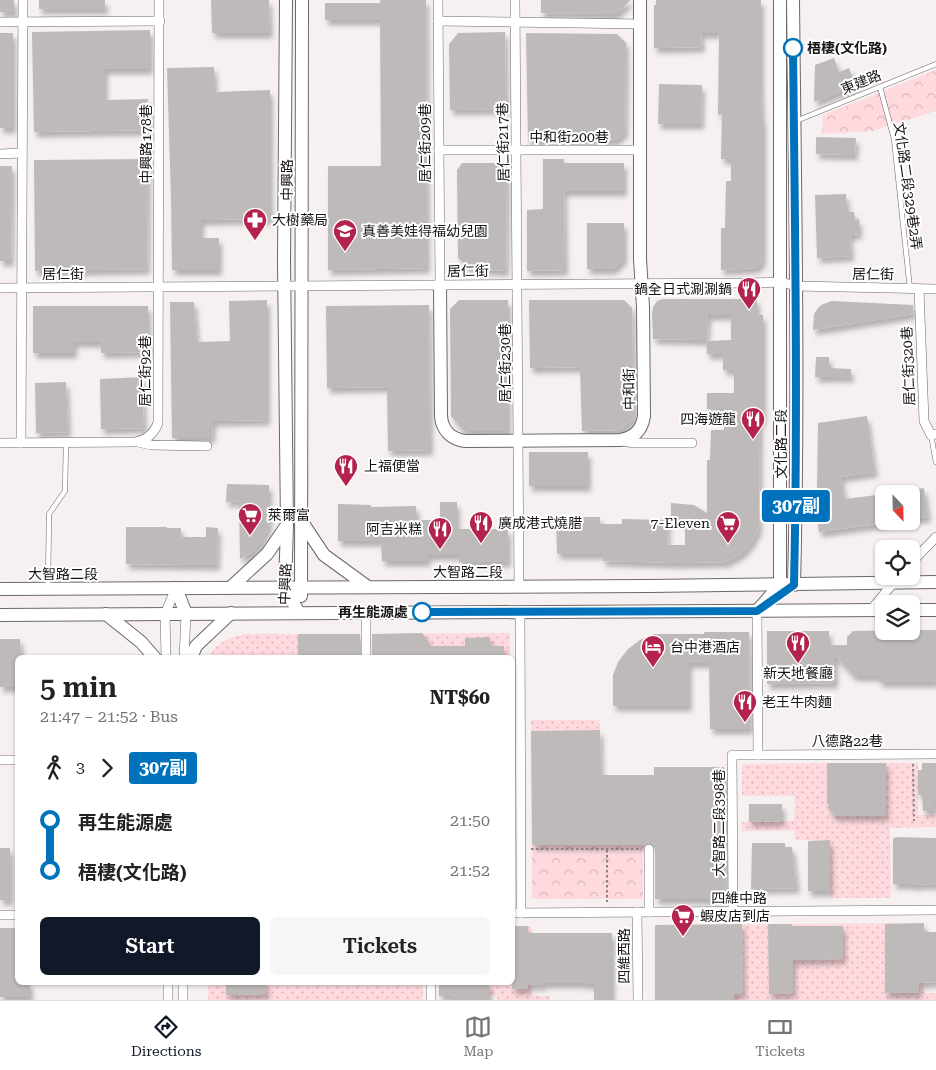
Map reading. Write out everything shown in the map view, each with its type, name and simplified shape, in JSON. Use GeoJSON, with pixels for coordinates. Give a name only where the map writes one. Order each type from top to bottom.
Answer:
{"type":"FeatureCollection","features":[{"type":"Feature","properties":{"kind":"street"},"geometry":{"type":"LineString","coordinates":[[21,443],[23,0]]}},
{"type":"Feature","properties":{"kind":"street","name":"中興路178巷"},"geometry":{"type":"LineString","coordinates":[[159,287],[160,0]]}},
{"type":"Feature","properties":{"kind":"street","name":"中興路"},"geometry":{"type":"LineString","coordinates":[[286,0],[284,286],[285,588],[299,613]]}},
{"type":"Feature","properties":{"kind":"street","name":"中興路"},"geometry":{"type":"LineString","coordinates":[[299,613],[302,588],[302,0]]}},
{"type":"Feature","properties":{"kind":"street","name":"居仁街209巷"},"geometry":{"type":"LineString","coordinates":[[438,0],[440,285]]}},
{"type":"Feature","properties":{"kind":"street","name":"居仁街217巷"},"geometry":{"type":"LineString","coordinates":[[515,0],[518,285]]}},
{"type":"Feature","properties":{"kind":"street","name":"中和街"},"geometry":{"type":"LineString","coordinates":[[620,440],[636,433],[642,426],[644,416],[643,307],[640,259],[640,0]]}},
{"type":"Feature","properties":{"kind":"street","name":"文化路二段"},"geometry":{"type":"LineString","coordinates":[[780,0],[780,585]]}},
{"type":"Feature","properties":{"kind":"street","name":"文化路二段"},"geometry":{"type":"LineString","coordinates":[[793,0],[796,286],[796,520],[794,585]]}},
{"type":"Feature","properties":{"kind":"street"},"geometry":{"type":"LineString","coordinates":[[0,22],[160,20]]}},
{"type":"Feature","properties":{"kind":"street"},"geometry":{"type":"LineString","coordinates":[[438,22],[640,24]]}},
{"type":"Feature","properties":{"kind":"street","name":"中和街200巷"},"geometry":{"type":"LineString","coordinates":[[439,150],[640,150]]}},
{"type":"Feature","properties":{"kind":"street"},"geometry":{"type":"LineString","coordinates":[[0,154],[22,154]]}},
{"type":"Feature","properties":{"kind":"street","name":"居仁街"},"geometry":{"type":"LineString","coordinates":[[0,288],[781,282],[796,286],[936,289]]}},
{"type":"Feature","properties":{"kind":"street"},"geometry":{"type":"LineString","coordinates":[[440,285],[441,416],[442,425],[450,435],[460,440],[620,440],[634,443],[692,443]]}},
{"type":"Feature","properties":{"kind":"street","name":"居仁街230巷"},"geometry":{"type":"LineString","coordinates":[[518,285],[519,587]]}},
{"type":"Feature","properties":{"kind":"street","name":"居仁街92巷"},"geometry":{"type":"LineString","coordinates":[[136,442],[150,436],[158,423],[159,287]]}},
{"type":"Feature","properties":{"kind":"street","name":"居仁街320巷"},"geometry":{"type":"LineString","coordinates":[[915,289],[924,420],[934,434]]}},
{"type":"Feature","properties":{"kind":"street"},"geometry":{"type":"LineString","coordinates":[[0,443],[136,442],[151,445],[207,446]]}},
{"type":"Feature","properties":{"kind":"street"},"geometry":{"type":"LineString","coordinates":[[302,522],[324,555],[368,587]]}},
{"type":"Feature","properties":{"kind":"street"},"geometry":{"type":"LineString","coordinates":[[230,588],[267,554],[286,526]]}},
{"type":"Feature","properties":{"kind":"street"},"geometry":{"type":"LineString","coordinates":[[920,554],[936,537]]}},
{"type":"Feature","properties":{"kind":"street","name":"大智路二段"},"geometry":{"type":"LineString","coordinates":[[0,590],[794,585],[875,581]]}},
{"type":"Feature","properties":{"kind":"street","name":"大智路二段"},"geometry":{"type":"LineString","coordinates":[[920,581],[936,582]]}},
{"type":"Feature","properties":{"kind":"street"},"geometry":{"type":"LineString","coordinates":[[758,755],[757,611],[780,585]]}},
{"type":"Feature","properties":{"kind":"street"},"geometry":{"type":"LineString","coordinates":[[757,611],[794,585]]}},
{"type":"Feature","properties":{"kind":"street"},"geometry":{"type":"LineString","coordinates":[[176,588],[186,614],[184,655]]}},
{"type":"Feature","properties":{"kind":"street"},"geometry":{"type":"LineString","coordinates":[[166,655],[165,614],[176,588]]}},
{"type":"Feature","properties":{"kind":"street"},"geometry":{"type":"LineString","coordinates":[[0,615],[875,610]]}},
{"type":"Feature","properties":{"kind":"street"},"geometry":{"type":"LineString","coordinates":[[920,610],[936,610]]}},
{"type":"Feature","properties":{"kind":"street"},"geometry":{"type":"LineString","coordinates":[[517,913],[521,850],[520,612]]}},
{"type":"Feature","properties":{"kind":"street"},"geometry":{"type":"LineString","coordinates":[[366,613],[366,655]]}},
{"type":"Feature","properties":{"kind":"street"},"geometry":{"type":"LineString","coordinates":[[106,614],[141,642],[152,655]]}},
{"type":"Feature","properties":{"kind":"street"},"geometry":{"type":"LineString","coordinates":[[192,655],[196,646],[231,614]]}},
{"type":"Feature","properties":{"kind":"street","name":"八德路22巷"},"geometry":{"type":"LineString","coordinates":[[758,755],[936,754]]}},
{"type":"Feature","properties":{"kind":"street","name":"大智路二段398巷"},"geometry":{"type":"LineString","coordinates":[[733,912],[732,755],[758,755]]}},
{"type":"Feature","properties":{"kind":"street"},"geometry":{"type":"LineString","coordinates":[[0,760],[15,760]]}},
{"type":"Feature","properties":{"kind":"street"},"geometry":{"type":"LineString","coordinates":[[649,849],[649,912]]}},
{"type":"Feature","properties":{"kind":"street","name":"四維中路"},"geometry":{"type":"LineString","coordinates":[[517,913],[936,910]]}},
{"type":"Feature","properties":{"kind":"street","name":"四維西路"},"geometry":{"type":"LineString","coordinates":[[637,912],[638,1000]]}},
{"type":"Feature","properties":{"kind":"street"},"geometry":{"type":"LineString","coordinates":[[0,915],[15,915]]}},
{"type":"Feature","properties":{"kind":"street"},"geometry":{"type":"LineString","coordinates":[[168,985],[168,1000]]}},
{"type":"Feature","properties":{"kind":"street"},"geometry":{"type":"LineString","coordinates":[[183,985],[183,1000]]}},
{"type":"Feature","properties":{"kind":"street"},"geometry":{"type":"LineString","coordinates":[[431,985],[431,1000]]}},
{"type":"Feature","properties":{"kind":"lane","name":"東建路"},"geometry":{"type":"LineString","coordinates":[[794,121],[936,64]]}},
{"type":"Feature","properties":{"kind":"lane","name":"文化路二段329巷2弄"},"geometry":{"type":"LineString","coordinates":[[880,87],[894,139],[915,289]]}},
{"type":"Feature","properties":{"kind":"lane"},"geometry":{"type":"LineString","coordinates":[[934,434],[936,462]]}},
{"type":"Feature","properties":{"kind":"lane"},"geometry":{"type":"LineString","coordinates":[[48,589],[49,514],[65,491],[66,442]]}},
{"type":"Feature","properties":{"kind":"path"},"geometry":{"type":"LineString","coordinates":[[913,754],[914,821]]}},
{"type":"Feature","properties":{"kind":"path"},"geometry":{"type":"LineString","coordinates":[[607,849],[608,912]]}},
{"type":"Feature","properties":{"kind":"path"},"geometry":{"type":"LineString","coordinates":[[521,850],[649,849]]}},
{"type":"Feature","properties":{"kind":"green space"},"geometry":{"type":"Polygon","coordinates":[[[936,70],[936,111],[872,131],[822,134],[823,115],[936,70]]]}},
{"type":"Feature","properties":{"kind":"green space"},"geometry":{"type":"Polygon","coordinates":[[[510,633],[510,655],[375,655],[375,634],[510,633]]]}},
{"type":"Feature","properties":{"kind":"green space"},"geometry":{"type":"Polygon","coordinates":[[[246,634],[357,634],[358,655],[210,655],[224,641],[246,634]]]}},
{"type":"Feature","properties":{"kind":"green space"},"geometry":{"type":"Polygon","coordinates":[[[531,720],[600,720],[600,730],[531,731],[531,720]]]}},
{"type":"Feature","properties":{"kind":"green space"},"geometry":{"type":"Polygon","coordinates":[[[827,763],[827,804],[829,804],[829,810],[835,816],[886,816],[886,763],[918,763],[918,815],[936,815],[936,827],[890,828],[891,898],[830,898],[830,840],[795,840],[794,830],[742,831],[742,822],[794,821],[795,796],[742,796],[742,764],[827,763]]]}},
{"type":"Feature","properties":{"kind":"green space"},"geometry":{"type":"Polygon","coordinates":[[[532,845],[643,845],[643,899],[532,899],[532,845]]]}},
{"type":"Feature","properties":{"kind":"green space"},"geometry":{"type":"Polygon","coordinates":[[[924,923],[924,993],[936,993],[936,1000],[655,1000],[655,925],[924,923]]]}},
{"type":"Feature","properties":{"kind":"green space"},"geometry":{"type":"Polygon","coordinates":[[[515,926],[531,926],[532,996],[550,996],[550,1000],[497,1000],[497,996],[439,996],[439,985],[515,985],[515,926]]]}},
{"type":"Feature","properties":{"kind":"green space"},"geometry":{"type":"Polygon","coordinates":[[[208,985],[423,985],[423,1000],[208,1000],[208,985]]]}},
{"type":"Feature","properties":{"kind":"building"},"geometry":{"type":"Polygon","coordinates":[[[0,0],[14,0],[14,12],[0,12],[0,0]]]}},
{"type":"Feature","properties":{"kind":"building"},"geometry":{"type":"Polygon","coordinates":[[[39,0],[105,0],[105,9],[39,9],[39,0]]]}},
{"type":"Feature","properties":{"kind":"building"},"geometry":{"type":"Polygon","coordinates":[[[211,0],[269,0],[270,33],[212,33],[211,0]]]}},
{"type":"Feature","properties":{"kind":"building"},"geometry":{"type":"Polygon","coordinates":[[[380,0],[426,0],[427,268],[328,270],[328,166],[381,166],[380,20],[325,20],[325,3],[380,3],[380,0]]]}},
{"type":"Feature","properties":{"kind":"building"},"geometry":{"type":"Polygon","coordinates":[[[541,0],[631,0],[616,14],[541,13],[541,0]]]}},
{"type":"Feature","properties":{"kind":"building"},"geometry":{"type":"Polygon","coordinates":[[[656,0],[761,0],[763,258],[756,268],[721,270],[721,228],[725,228],[726,181],[731,181],[731,159],[721,159],[722,114],[718,115],[719,33],[701,33],[702,47],[654,48],[654,5],[656,5],[656,0]]]}},
{"type":"Feature","properties":{"kind":"building"},"geometry":{"type":"Polygon","coordinates":[[[150,30],[150,69],[105,69],[105,100],[148,99],[149,130],[34,132],[32,32],[150,30]]]}},
{"type":"Feature","properties":{"kind":"building"},"geometry":{"type":"Polygon","coordinates":[[[505,32],[506,109],[450,110],[449,44],[458,33],[505,32]]]}},
{"type":"Feature","properties":{"kind":"building"},"geometry":{"type":"Polygon","coordinates":[[[0,33],[13,33],[13,128],[0,128],[0,33]]]}},
{"type":"Feature","properties":{"kind":"building"},"geometry":{"type":"Polygon","coordinates":[[[526,33],[617,34],[626,43],[625,132],[616,140],[528,141],[526,33]]]}},
{"type":"Feature","properties":{"kind":"building"},"geometry":{"type":"Polygon","coordinates":[[[834,58],[839,72],[849,68],[856,86],[814,102],[815,65],[834,58]]]}},
{"type":"Feature","properties":{"kind":"building"},"geometry":{"type":"Polygon","coordinates":[[[214,67],[215,92],[270,90],[270,219],[201,220],[201,238],[219,238],[219,270],[172,270],[167,68],[214,67]]]}},
{"type":"Feature","properties":{"kind":"building"},"geometry":{"type":"Polygon","coordinates":[[[659,84],[702,85],[701,124],[658,124],[659,84]]]}},
{"type":"Feature","properties":{"kind":"building"},"geometry":{"type":"Polygon","coordinates":[[[816,137],[856,138],[855,155],[816,154],[816,137]]]}},
{"type":"Feature","properties":{"kind":"building"},"geometry":{"type":"Polygon","coordinates":[[[148,159],[147,269],[35,271],[34,160],[148,159]]]}},
{"type":"Feature","properties":{"kind":"building"},"geometry":{"type":"Polygon","coordinates":[[[543,159],[564,159],[564,163],[624,163],[624,191],[564,191],[565,270],[527,271],[527,210],[543,209],[543,159]]]}},
{"type":"Feature","properties":{"kind":"building"},"geometry":{"type":"Polygon","coordinates":[[[462,163],[507,163],[506,271],[470,269],[458,258],[457,170],[462,163]]]}},
{"type":"Feature","properties":{"kind":"building"},"geometry":{"type":"Polygon","coordinates":[[[0,166],[12,166],[11,261],[0,261],[0,166]]]}},
{"type":"Feature","properties":{"kind":"building"},"geometry":{"type":"Polygon","coordinates":[[[846,194],[847,212],[854,212],[855,220],[859,219],[859,234],[850,235],[851,256],[817,258],[815,195],[846,194]]]}},
{"type":"Feature","properties":{"kind":"building"},"geometry":{"type":"Polygon","coordinates":[[[587,223],[624,223],[624,259],[613,269],[587,269],[587,223]]]}},
{"type":"Feature","properties":{"kind":"building"},"geometry":{"type":"Polygon","coordinates":[[[663,299],[757,299],[757,315],[763,315],[763,420],[760,420],[759,528],[752,542],[741,554],[726,562],[603,561],[603,554],[557,554],[556,517],[600,517],[600,524],[622,524],[622,519],[668,520],[667,545],[685,545],[685,522],[671,521],[671,503],[694,505],[707,513],[707,460],[710,460],[711,430],[724,430],[724,409],[707,409],[707,393],[734,393],[734,370],[723,370],[723,354],[707,354],[706,341],[731,340],[731,315],[708,315],[707,340],[653,339],[653,307],[657,301],[663,299]]]}},
{"type":"Feature","properties":{"kind":"building"},"geometry":{"type":"Polygon","coordinates":[[[267,300],[267,420],[213,421],[212,438],[172,438],[170,302],[194,302],[197,342],[230,341],[229,301],[267,300]]]}},
{"type":"Feature","properties":{"kind":"building"},"geometry":{"type":"Polygon","coordinates":[[[459,300],[508,300],[508,431],[464,431],[451,416],[450,309],[459,300]]]}},
{"type":"Feature","properties":{"kind":"building"},"geometry":{"type":"Polygon","coordinates":[[[529,300],[624,300],[632,308],[634,418],[620,430],[582,431],[580,367],[530,368],[529,300]]]}},
{"type":"Feature","properties":{"kind":"building"},"geometry":{"type":"Polygon","coordinates":[[[832,301],[913,305],[913,314],[813,330],[814,314],[821,305],[832,301]]]}},
{"type":"Feature","properties":{"kind":"building"},"geometry":{"type":"Polygon","coordinates":[[[429,305],[430,450],[388,451],[387,387],[327,388],[326,306],[429,305]]]}},
{"type":"Feature","properties":{"kind":"building"},"geometry":{"type":"Polygon","coordinates":[[[33,306],[148,306],[148,352],[101,353],[101,342],[74,342],[74,353],[33,353],[33,306]]]}},
{"type":"Feature","properties":{"kind":"building"},"geometry":{"type":"Polygon","coordinates":[[[816,357],[829,357],[829,368],[851,369],[851,377],[815,377],[816,357]]]}},
{"type":"Feature","properties":{"kind":"building"},"geometry":{"type":"Polygon","coordinates":[[[142,377],[144,428],[101,429],[100,379],[142,377]]]}},
{"type":"Feature","properties":{"kind":"building"},"geometry":{"type":"Polygon","coordinates":[[[66,382],[68,432],[36,433],[35,383],[66,382]]]}},
{"type":"Feature","properties":{"kind":"building"},"geometry":{"type":"Polygon","coordinates":[[[867,416],[875,472],[841,477],[845,499],[875,495],[875,524],[819,532],[814,493],[817,492],[818,423],[867,416]]]}},
{"type":"Feature","properties":{"kind":"building"},"geometry":{"type":"Polygon","coordinates":[[[529,452],[588,452],[588,486],[529,486],[529,452]]]}},
{"type":"Feature","properties":{"kind":"building"},"geometry":{"type":"Polygon","coordinates":[[[227,484],[269,485],[269,525],[261,542],[251,553],[240,559],[239,501],[226,502],[227,484]]]}},
{"type":"Feature","properties":{"kind":"building"},"geometry":{"type":"Polygon","coordinates":[[[924,488],[928,517],[920,518],[920,489],[924,488]]]}},
{"type":"Feature","properties":{"kind":"building"},"geometry":{"type":"Polygon","coordinates":[[[440,502],[457,502],[457,529],[508,529],[508,562],[459,562],[459,555],[428,555],[428,561],[382,561],[381,541],[338,541],[338,504],[371,505],[371,507],[416,506],[417,520],[440,520],[440,502]]]}},
{"type":"Feature","properties":{"kind":"building"},"geometry":{"type":"Polygon","coordinates":[[[126,527],[181,528],[181,537],[206,537],[206,527],[218,528],[217,565],[126,564],[126,527]]]}},
{"type":"Feature","properties":{"kind":"building"},"geometry":{"type":"Polygon","coordinates":[[[920,630],[936,630],[936,682],[879,682],[879,676],[854,676],[835,656],[835,683],[767,684],[767,631],[829,631],[829,645],[847,645],[847,637],[853,631],[875,631],[875,640],[920,640],[920,630]]]}},
{"type":"Feature","properties":{"kind":"building"},"geometry":{"type":"Polygon","coordinates":[[[704,632],[749,632],[750,729],[710,729],[709,663],[689,663],[689,706],[613,706],[613,675],[618,662],[628,649],[640,640],[655,634],[704,634],[704,632]]]}},
{"type":"Feature","properties":{"kind":"building"},"geometry":{"type":"Polygon","coordinates":[[[422,633],[428,640],[428,646],[465,646],[465,638],[490,637],[491,646],[504,646],[504,655],[372,655],[372,634],[422,633]]]}},
{"type":"Feature","properties":{"kind":"building"},"geometry":{"type":"Polygon","coordinates":[[[298,634],[360,634],[360,655],[298,655],[298,634]]]}},
{"type":"Feature","properties":{"kind":"building"},"geometry":{"type":"Polygon","coordinates":[[[0,639],[20,639],[21,655],[15,655],[15,687],[0,687],[0,639]]]}},
{"type":"Feature","properties":{"kind":"building"},"geometry":{"type":"Polygon","coordinates":[[[600,730],[601,775],[654,775],[654,767],[724,767],[725,899],[655,899],[655,845],[652,843],[645,845],[532,845],[531,731],[600,730]]]}},
{"type":"Feature","properties":{"kind":"building"},"geometry":{"type":"Polygon","coordinates":[[[827,763],[886,763],[886,816],[835,816],[829,810],[829,804],[827,804],[827,763]]]}},
{"type":"Feature","properties":{"kind":"building"},"geometry":{"type":"Polygon","coordinates":[[[922,763],[936,763],[936,803],[934,803],[934,811],[923,811],[922,795],[918,795],[918,770],[922,770],[922,763]]]}},
{"type":"Feature","properties":{"kind":"building"},"geometry":{"type":"Polygon","coordinates":[[[749,804],[782,804],[782,821],[749,822],[749,804]]]}},
{"type":"Feature","properties":{"kind":"building"},"geometry":{"type":"Polygon","coordinates":[[[893,838],[936,838],[936,885],[893,884],[893,838]]]}},
{"type":"Feature","properties":{"kind":"building"},"geometry":{"type":"Polygon","coordinates":[[[830,840],[830,891],[808,891],[808,841],[830,840]]]}},
{"type":"Feature","properties":{"kind":"building"},"geometry":{"type":"Polygon","coordinates":[[[752,843],[785,843],[785,847],[792,847],[797,888],[751,889],[752,843]]]}},
{"type":"Feature","properties":{"kind":"building"},"geometry":{"type":"Polygon","coordinates":[[[0,848],[10,848],[10,900],[0,900],[0,848]]]}},
{"type":"Feature","properties":{"kind":"building"},"geometry":{"type":"Polygon","coordinates":[[[924,923],[924,932],[936,932],[936,982],[919,983],[919,993],[885,993],[885,924],[924,923]]]}},
{"type":"Feature","properties":{"kind":"building"},"geometry":{"type":"Polygon","coordinates":[[[742,924],[743,994],[734,994],[734,1000],[655,1000],[655,925],[742,924]]]}},
{"type":"Feature","properties":{"kind":"building"},"geometry":{"type":"Polygon","coordinates":[[[768,924],[843,926],[843,959],[793,960],[793,993],[769,994],[768,924]]]}},
{"type":"Feature","properties":{"kind":"building"},"geometry":{"type":"Polygon","coordinates":[[[515,926],[528,926],[528,933],[612,933],[612,1000],[594,1000],[594,984],[543,983],[543,985],[528,985],[528,989],[512,989],[512,985],[515,985],[515,926]]]}},
{"type":"Feature","properties":{"kind":"building"},"geometry":{"type":"Polygon","coordinates":[[[0,928],[15,928],[15,985],[30,985],[30,997],[0,997],[0,928]]]}},
{"type":"Feature","properties":{"kind":"building"},"geometry":{"type":"Polygon","coordinates":[[[226,985],[266,985],[266,994],[226,995],[226,985]]]}},
{"type":"Feature","properties":{"kind":"building"},"geometry":{"type":"Polygon","coordinates":[[[439,985],[489,985],[489,1000],[451,1000],[451,996],[439,996],[439,985]]]}},
{"type":"Feature","properties":{"kind":"bus line","name":"307副"},"geometry":{"type":"LineString","coordinates":[[422,612],[757,611],[794,585],[796,336],[793,48]]}},
{"type":"Feature","properties":{"kind":"place","name":"梧棲(文化路)"},"geometry":{"type":"Point","coordinates":[793,48]}},
{"type":"Feature","properties":{"kind":"place","name":"大樹藥局"},"geometry":{"type":"Point","coordinates":[255,241]}},
{"type":"Feature","properties":{"kind":"place","name":"真善美娃得福幼兒園"},"geometry":{"type":"Point","coordinates":[345,252]}},
{"type":"Feature","properties":{"kind":"place","name":"鍋全日式涮涮鍋"},"geometry":{"type":"Point","coordinates":[749,310]}},
{"type":"Feature","properties":{"kind":"place","name":"四海遊龍"},"geometry":{"type":"Point","coordinates":[753,440]}},
{"type":"Feature","properties":{"kind":"place","name":"上福便當"},"geometry":{"type":"Point","coordinates":[346,487]}},
{"type":"Feature","properties":{"kind":"place","name":"萊爾富"},"geometry":{"type":"Point","coordinates":[250,536]}},
{"type":"Feature","properties":{"kind":"place","name":"廣成港式燒腊"},"geometry":{"type":"Point","coordinates":[481,544]}},
{"type":"Feature","properties":{"kind":"place","name":"7-Eleven"},"geometry":{"type":"Point","coordinates":[728,544]}},
{"type":"Feature","properties":{"kind":"place","name":"阿吉米糕"},"geometry":{"type":"Point","coordinates":[440,550]}},
{"type":"Feature","properties":{"kind":"place","name":"再生能源處"},"geometry":{"type":"Point","coordinates":[422,612]}},
{"type":"Feature","properties":{"kind":"place","name":"新天地餐廳"},"geometry":{"type":"Point","coordinates":[798,664]}},
{"type":"Feature","properties":{"kind":"place","name":"台中港酒店"},"geometry":{"type":"Point","coordinates":[653,668]}},
{"type":"Feature","properties":{"kind":"place","name":"老王牛肉麵"},"geometry":{"type":"Point","coordinates":[745,723]}},
{"type":"Feature","properties":{"kind":"place","name":"蝦皮店到店"},"geometry":{"type":"Point","coordinates":[683,937]}}]}
